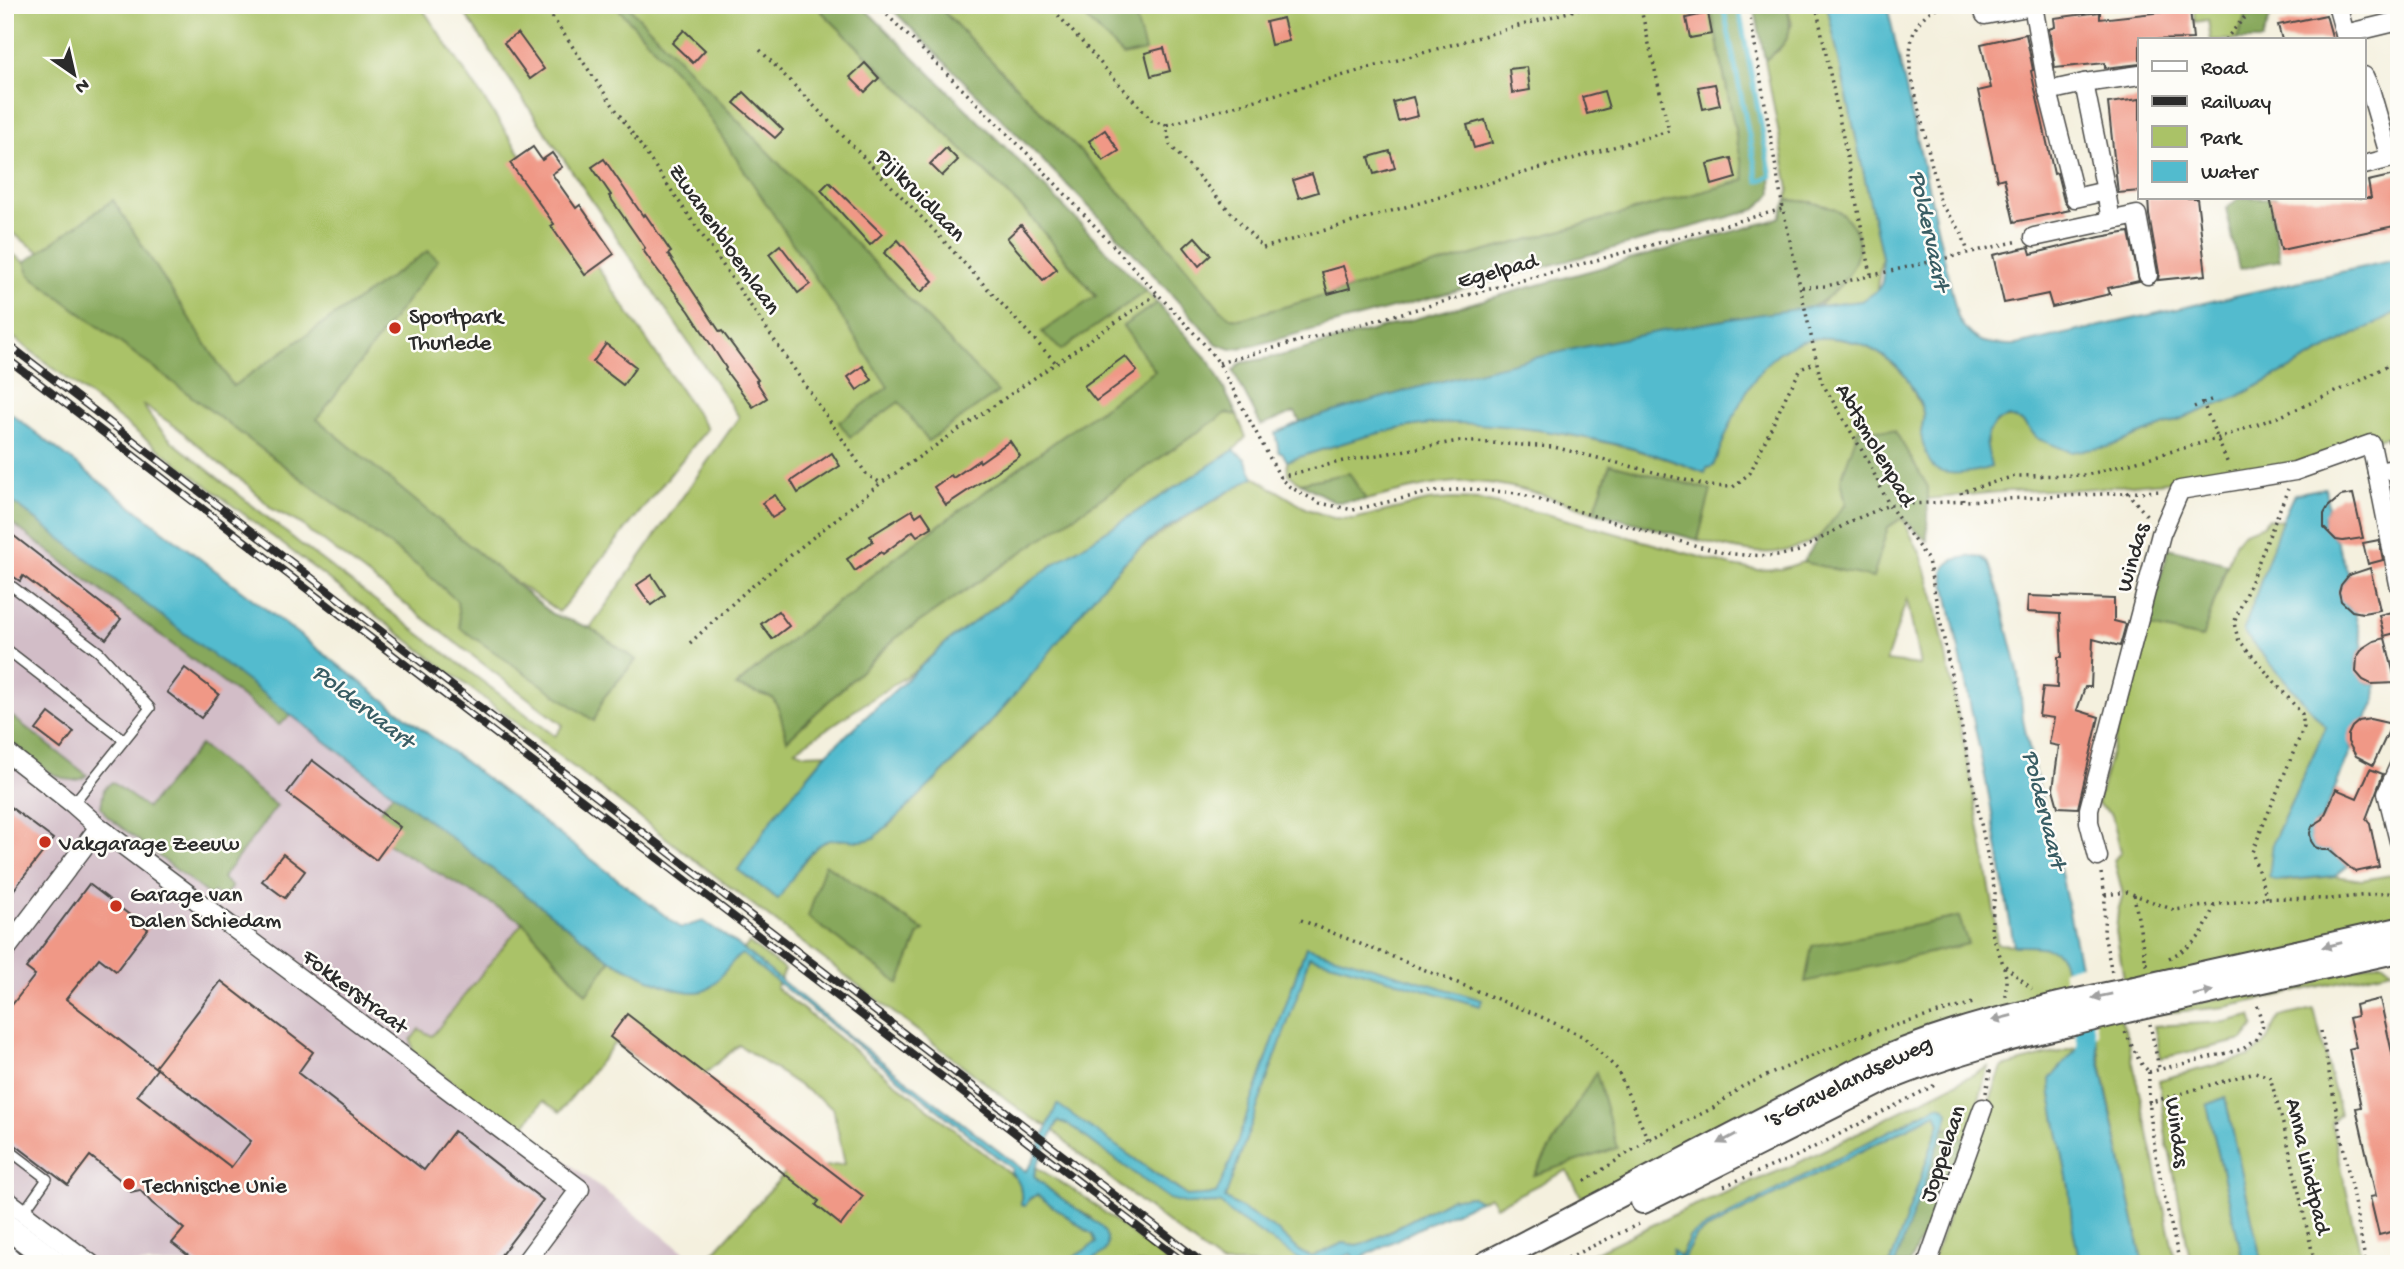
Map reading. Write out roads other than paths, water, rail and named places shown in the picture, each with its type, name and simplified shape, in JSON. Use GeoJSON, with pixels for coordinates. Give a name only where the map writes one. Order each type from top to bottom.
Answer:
{"type":"FeatureCollection","features":[{"type":"Feature","properties":{"kind":"main road","name":"'s-Gravelandseweg"},"geometry":{"type":"LineString","coordinates":[[1486,1264],[1902,1049],[1978,1024],[2132,1005],[2398,939]]}},
{"type":"Feature","properties":{"kind":"main road","name":"'s-Gravelandseweg"},"geometry":{"type":"LineString","coordinates":[[1520,1264],[1896,1075],[2071,1013]]}},
{"type":"Feature","properties":{"kind":"main road"},"geometry":{"type":"LineString","coordinates":[[14,1219],[57,1264]]}},
{"type":"Feature","properties":{"kind":"main road"},"geometry":{"type":"LineString","coordinates":[[5,1257],[13,1264]]}},
{"type":"Feature","properties":{"kind":"street"},"geometry":{"type":"LineString","coordinates":[[1982,5],[1985,15],[2033,6],[2049,91],[2075,198],[2106,191]]}},
{"type":"Feature","properties":{"kind":"street"},"geometry":{"type":"LineString","coordinates":[[2337,5],[2346,37],[2399,20]]}},
{"type":"Feature","properties":{"kind":"street"},"geometry":{"type":"LineString","coordinates":[[2049,91],[2138,75]]}},
{"type":"Feature","properties":{"kind":"street"},"geometry":{"type":"LineString","coordinates":[[2366,80],[2394,157],[2366,164]]}},
{"type":"Feature","properties":{"kind":"street"},"geometry":{"type":"LineString","coordinates":[[2084,83],[2111,220]]}},
{"type":"Feature","properties":{"kind":"street"},"geometry":{"type":"LineString","coordinates":[[2034,237],[2137,215],[2148,275]]}},
{"type":"Feature","properties":{"kind":"street","name":"Windas"},"geometry":{"type":"LineString","coordinates":[[2098,857],[2089,822],[2089,809],[2161,534],[2180,490],[2295,471],[2371,444],[2377,472]]}},
{"type":"Feature","properties":{"kind":"street"},"geometry":{"type":"LineString","coordinates":[[2399,468],[2377,472],[2399,584]]}},
{"type":"Feature","properties":{"kind":"street","name":"Fokkerstraat"},"geometry":{"type":"LineString","coordinates":[[5,751],[99,827],[580,1189],[524,1264]]}},
{"type":"Feature","properties":{"kind":"street"},"geometry":{"type":"LineString","coordinates":[[2399,766],[2387,793],[2399,841]]}},
{"type":"Feature","properties":{"kind":"street"},"geometry":{"type":"LineString","coordinates":[[5,951],[99,827]]}},
{"type":"Feature","properties":{"kind":"street","name":"Joppelaan"},"geometry":{"type":"LineString","coordinates":[[1927,1264],[1983,1108]]}},
{"type":"Feature","properties":{"kind":"street"},"geometry":{"type":"LineString","coordinates":[[5,1199],[14,1219],[91,1264]]}},
{"type":"Feature","properties":{"kind":"lane"},"geometry":{"type":"LineString","coordinates":[[13,587],[99,652],[150,708],[73,804]]}},
{"type":"Feature","properties":{"kind":"lane"},"geometry":{"type":"LineString","coordinates":[[5,648],[124,740]]}},
{"type":"Feature","properties":{"kind":"lane"},"geometry":{"type":"LineString","coordinates":[[5,1147],[47,1179],[14,1219]]}},
{"type":"Feature","properties":{"kind":"water"},"geometry":{"type":"Polygon","coordinates":[[[1827,5],[1887,5],[1957,315],[1968,332],[1980,341],[2016,345],[2399,259],[2399,311],[2235,398],[2108,447],[2071,452],[2038,439],[2023,422],[2009,417],[1997,421],[1988,433],[1986,442],[1991,467],[1970,472],[1946,473],[1934,468],[1922,438],[1922,408],[1907,379],[1896,366],[1874,350],[1858,343],[1820,338],[1796,343],[1776,355],[1759,373],[1733,418],[1713,466],[1707,468],[1705,473],[1658,456],[1586,438],[1467,423],[1433,424],[1387,431],[1287,461],[1282,452],[1279,452],[1275,433],[1300,422],[1438,382],[1648,333],[1861,301],[1875,293],[1883,279],[1882,257],[1827,5]]]}},
{"type":"Feature","properties":{"kind":"water"},"geometry":{"type":"Polygon","coordinates":[[[5,409],[681,928],[703,921],[737,944],[849,1036],[1022,1169],[1026,1171],[1032,1163],[1057,1104],[1187,1196],[1216,1194],[1230,1163],[1306,947],[1482,1000],[1480,1006],[1309,956],[1225,1198],[1276,1230],[1302,1253],[1312,1257],[1343,1243],[1356,1245],[1369,1242],[1450,1199],[1471,1196],[1480,1201],[1427,1224],[1355,1261],[1351,1254],[1327,1264],[1306,1264],[1230,1213],[1220,1203],[1188,1204],[1169,1199],[1069,1125],[1058,1121],[1034,1176],[1101,1226],[1107,1245],[1104,1251],[1091,1260],[1063,1264],[1096,1243],[1093,1235],[1037,1195],[1030,1198],[1025,1206],[1021,1205],[1020,1187],[1011,1173],[1012,1169],[742,954],[712,986],[703,991],[691,992],[662,985],[611,960],[5,496],[5,409]]]}},
{"type":"Feature","properties":{"kind":"water"},"geometry":{"type":"Polygon","coordinates":[[[1234,450],[1245,459],[1254,477],[1175,523],[1145,544],[1118,568],[996,716],[936,779],[874,838],[862,841],[836,839],[823,843],[808,856],[778,899],[738,870],[775,815],[827,753],[948,641],[1054,564],[1234,450]]]}},
{"type":"Feature","properties":{"kind":"water"},"geometry":{"type":"Polygon","coordinates":[[[2325,488],[2328,507],[2324,517],[2325,528],[2336,540],[2349,575],[2342,585],[2342,600],[2355,612],[2363,648],[2357,660],[2357,671],[2364,680],[2376,685],[2375,701],[2367,719],[2357,723],[2349,734],[2351,750],[2322,819],[2312,828],[2311,833],[2313,843],[2317,847],[2329,850],[2348,866],[2335,876],[2276,881],[2269,877],[2273,842],[2326,727],[2243,632],[2282,520],[2294,494],[2325,488]]]}},
{"type":"Feature","properties":{"kind":"water"},"geometry":{"type":"Polygon","coordinates":[[[1976,556],[1989,564],[1997,586],[2019,675],[2023,720],[2061,873],[2094,1034],[2075,1006],[2060,956],[2047,948],[2014,946],[1989,796],[1943,572],[1952,561],[1976,556]]]}},
{"type":"Feature","properties":{"kind":"water"},"geometry":{"type":"Polygon","coordinates":[[[2096,1043],[2143,1264],[2080,1264],[2050,1079],[2079,1047],[2096,1043]]]}},
{"type":"Feature","properties":{"kind":"water"},"geometry":{"type":"Polygon","coordinates":[[[2225,1097],[2262,1264],[2244,1264],[2207,1105],[2225,1097]]]}},
{"type":"Feature","properties":{"kind":"water"},"geometry":{"type":"Polygon","coordinates":[[[1939,1105],[1945,1107],[1948,1112],[1947,1120],[1895,1264],[1890,1264],[1940,1123],[1936,1113],[1704,1231],[1695,1237],[1680,1264],[1672,1264],[1673,1250],[1680,1258],[1690,1236],[1698,1231],[1939,1105]]]}},
{"type":"Feature","properties":{"kind":"waterway"},"geometry":{"type":"LineString","coordinates":[[1723,5],[1758,181],[1771,176],[1738,5]]}},
{"type":"Feature","properties":{"kind":"waterway","name":"Poldervaart"},"geometry":{"type":"LineString","coordinates":[[2081,1012],[2087,1041],[2085,1072]]}},
{"type":"Feature","properties":{"kind":"railway"},"geometry":{"type":"LineString","coordinates":[[5,342],[1204,1264]]}},
{"type":"Feature","properties":{"kind":"railway"},"geometry":{"type":"LineString","coordinates":[[5,357],[1186,1264]]}},
{"type":"Feature","properties":{"kind":"place","name":"Sportpark Thurlede"},"geometry":{"type":"Point","coordinates":[395,328]}},
{"type":"Feature","properties":{"kind":"place","name":"Vakgarage Zeeuw"},"geometry":{"type":"Point","coordinates":[45,842]}},
{"type":"Feature","properties":{"kind":"place","name":"Garage van Dalen Schiedam"},"geometry":{"type":"Point","coordinates":[116,906]}},
{"type":"Feature","properties":{"kind":"place","name":"Technische Unie"},"geometry":{"type":"Point","coordinates":[129,1184]}}]}
